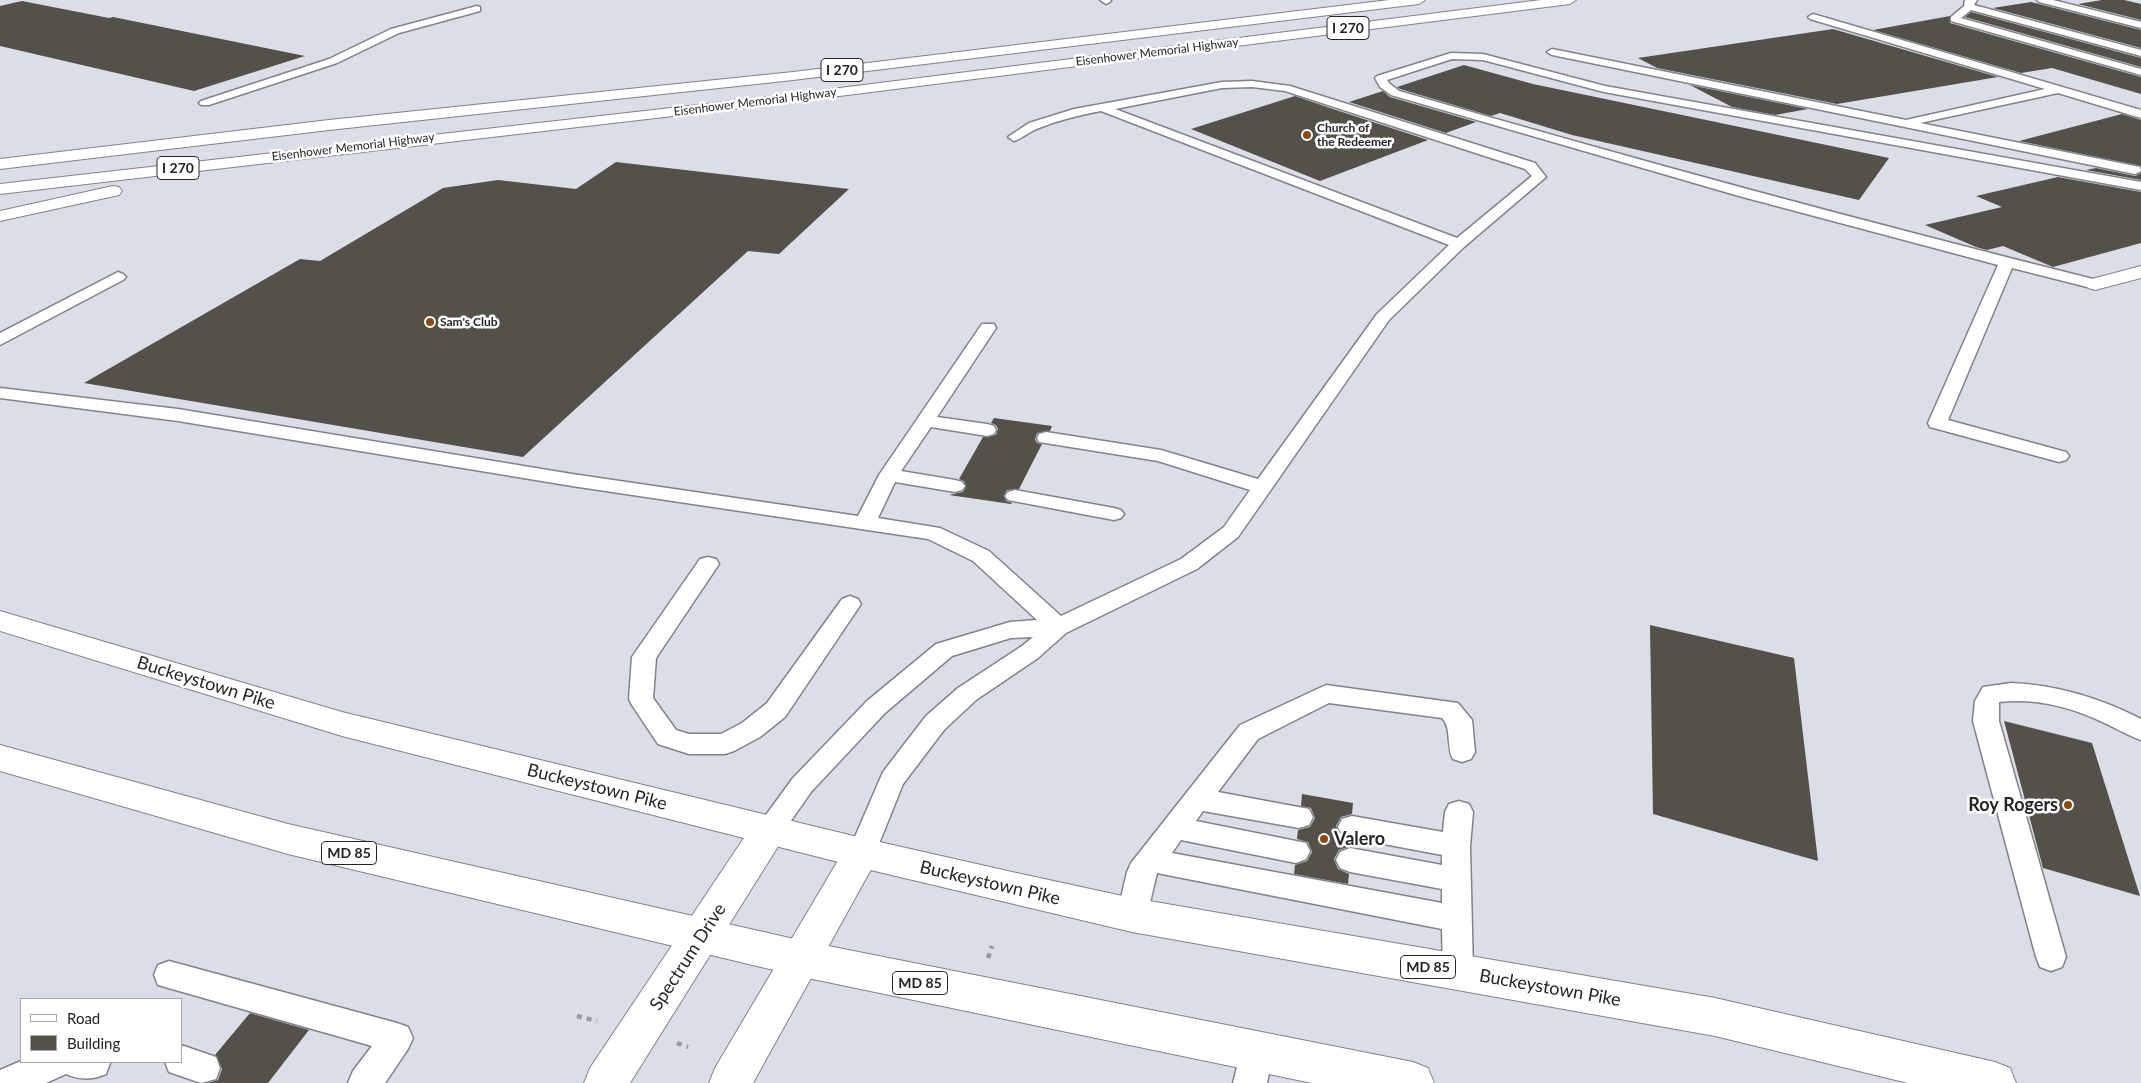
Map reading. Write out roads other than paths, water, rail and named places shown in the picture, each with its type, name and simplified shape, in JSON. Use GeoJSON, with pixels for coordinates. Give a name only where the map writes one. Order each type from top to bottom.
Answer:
{"type":"FeatureCollection","features":[{"type":"Feature","properties":{"kind":"main road","name":"Eisenhower Memorial Highway"},"geometry":{"type":"LineString","coordinates":[[0,164],[329,124],[793,76],[1419,0]]}},
{"type":"Feature","properties":{"kind":"main road","name":"Eisenhower Memorial Highway"},"geometry":{"type":"LineString","coordinates":[[0,189],[355,146],[768,101],[1570,0]]}},
{"type":"Feature","properties":{"kind":"main road"},"geometry":{"type":"LineString","coordinates":[[56,142],[329,124]]}},
{"type":"Feature","properties":{"kind":"main road"},"geometry":{"type":"LineString","coordinates":[[0,216],[128,188],[284,163],[355,146]]}},
{"type":"Feature","properties":{"kind":"main road"},"geometry":{"type":"LineString","coordinates":[[2095,284],[2141,272]]}},
{"type":"Feature","properties":{"kind":"main road","name":"Buckeystown Pike"},"geometry":{"type":"LineString","coordinates":[[0,621],[342,724],[862,853],[1132,915],[1715,1018],[1995,1083]]}},
{"type":"Feature","properties":{"kind":"main road","name":"MD 85"},"geometry":{"type":"LineString","coordinates":[[0,758],[288,839],[1254,1067],[1408,1082]]}},
{"type":"Feature","properties":{"kind":"main road","name":"Spectrum Drive"},"geometry":{"type":"LineString","coordinates":[[605,1083],[769,830]]}},
{"type":"Feature","properties":{"kind":"main road"},"geometry":{"type":"LineString","coordinates":[[730,1083],[862,853]]}},
{"type":"Feature","properties":{"kind":"lane"},"geometry":{"type":"LineString","coordinates":[[2042,0],[2141,25]]}},
{"type":"Feature","properties":{"kind":"lane"},"geometry":{"type":"LineString","coordinates":[[2141,53],[1970,3],[1954,20],[2141,72]]}},
{"type":"Feature","properties":{"kind":"lane"},"geometry":{"type":"LineString","coordinates":[[205,103],[333,62],[395,31],[414,24],[476,9]]}},
{"type":"Feature","properties":{"kind":"lane"},"geometry":{"type":"LineString","coordinates":[[1813,16],[2141,114]]}},
{"type":"Feature","properties":{"kind":"lane"},"geometry":{"type":"LineString","coordinates":[[1552,52],[2141,171]]}},
{"type":"Feature","properties":{"kind":"lane"},"geometry":{"type":"LineString","coordinates":[[2095,284],[1771,202],[1522,131],[1395,93],[1384,85],[1381,78],[1451,56],[1483,57],[1604,89],[2141,186]]}},
{"type":"Feature","properties":{"kind":"lane"},"geometry":{"type":"LineString","coordinates":[[862,853],[892,779],[935,723],[967,694],[1030,652],[1058,627],[1189,564],[1230,532],[1383,317],[1459,244],[1539,177],[1530,166],[1286,88],[1252,84],[1222,85],[1074,113],[1033,126],[1014,137]]}},
{"type":"Feature","properties":{"kind":"lane"},"geometry":{"type":"LineString","coordinates":[[1901,123],[2060,90]]}},
{"type":"Feature","properties":{"kind":"lane"},"geometry":{"type":"LineString","coordinates":[[1102,108],[1459,244]]}},
{"type":"Feature","properties":{"kind":"lane"},"geometry":{"type":"LineString","coordinates":[[2006,262],[1937,422],[2060,456]]}},
{"type":"Feature","properties":{"kind":"lane"},"geometry":{"type":"LineString","coordinates":[[0,340],[118,277]]}},
{"type":"Feature","properties":{"kind":"lane"},"geometry":{"type":"LineString","coordinates":[[865,523],[889,475],[988,328]]}},
{"type":"Feature","properties":{"kind":"lane"},"geometry":{"type":"LineString","coordinates":[[0,394],[178,416],[534,474],[932,534],[981,556],[1058,627]]}},
{"type":"Feature","properties":{"kind":"lane"},"geometry":{"type":"LineString","coordinates":[[926,421],[988,430]]}},
{"type":"Feature","properties":{"kind":"lane"},"geometry":{"type":"LineString","coordinates":[[1046,438],[1161,456],[1262,488]]}},
{"type":"Feature","properties":{"kind":"lane"},"geometry":{"type":"LineString","coordinates":[[889,475],[955,486]]}},
{"type":"Feature","properties":{"kind":"lane"},"geometry":{"type":"LineString","coordinates":[[1015,496],[1114,514]]}},
{"type":"Feature","properties":{"kind":"lane"},"geometry":{"type":"LineString","coordinates":[[708,564],[644,657],[641,700],[667,737],[689,744],[725,744],[751,730],[776,710],[850,604]]}},
{"type":"Feature","properties":{"kind":"lane"},"geometry":{"type":"LineString","coordinates":[[769,830],[802,785],[876,707],[944,650],[1010,630],[1058,627]]}},
{"type":"Feature","properties":{"kind":"lane"},"geometry":{"type":"LineString","coordinates":[[2051,957],[1986,721],[1987,702],[1992,693],[2009,691],[2054,697],[2089,705],[2141,730]]}},
{"type":"Feature","properties":{"kind":"lane"},"geometry":{"type":"LineString","coordinates":[[1132,915],[1141,872],[1248,732],[1326,694],[1449,710],[1459,720],[1462,752]]}},
{"type":"Feature","properties":{"kind":"lane"},"geometry":{"type":"LineString","coordinates":[[1197,799],[1299,817]]}},
{"type":"Feature","properties":{"kind":"lane"},"geometry":{"type":"LineString","coordinates":[[1458,972],[1456,846],[1460,812]]}},
{"type":"Feature","properties":{"kind":"lane"},"geometry":{"type":"LineString","coordinates":[[1352,827],[1456,846]]}},
{"type":"Feature","properties":{"kind":"lane"},"geometry":{"type":"LineString","coordinates":[[1175,828],[1296,851]]}},
{"type":"Feature","properties":{"kind":"lane"},"geometry":{"type":"LineString","coordinates":[[1149,860],[1457,919]]}},
{"type":"Feature","properties":{"kind":"lane"},"geometry":{"type":"LineString","coordinates":[[1350,860],[1457,880]]}},
{"type":"Feature","properties":{"kind":"lane"},"geometry":{"type":"LineString","coordinates":[[170,975],[397,1038],[365,1083]]}},
{"type":"Feature","properties":{"kind":"lane"},"geometry":{"type":"LineString","coordinates":[[7,1083],[55,1063]]}},
{"type":"Feature","properties":{"kind":"place","name":"Church of the Redeemer"},"geometry":{"type":"Point","coordinates":[1307,135]}},
{"type":"Feature","properties":{"kind":"place","name":"Sam's Club"},"geometry":{"type":"Point","coordinates":[430,322]}},
{"type":"Feature","properties":{"kind":"place","name":"Roy Rogers"},"geometry":{"type":"Point","coordinates":[2068,805]}},
{"type":"Feature","properties":{"kind":"place","name":"Valero"},"geometry":{"type":"Point","coordinates":[1324,839]}}]}
